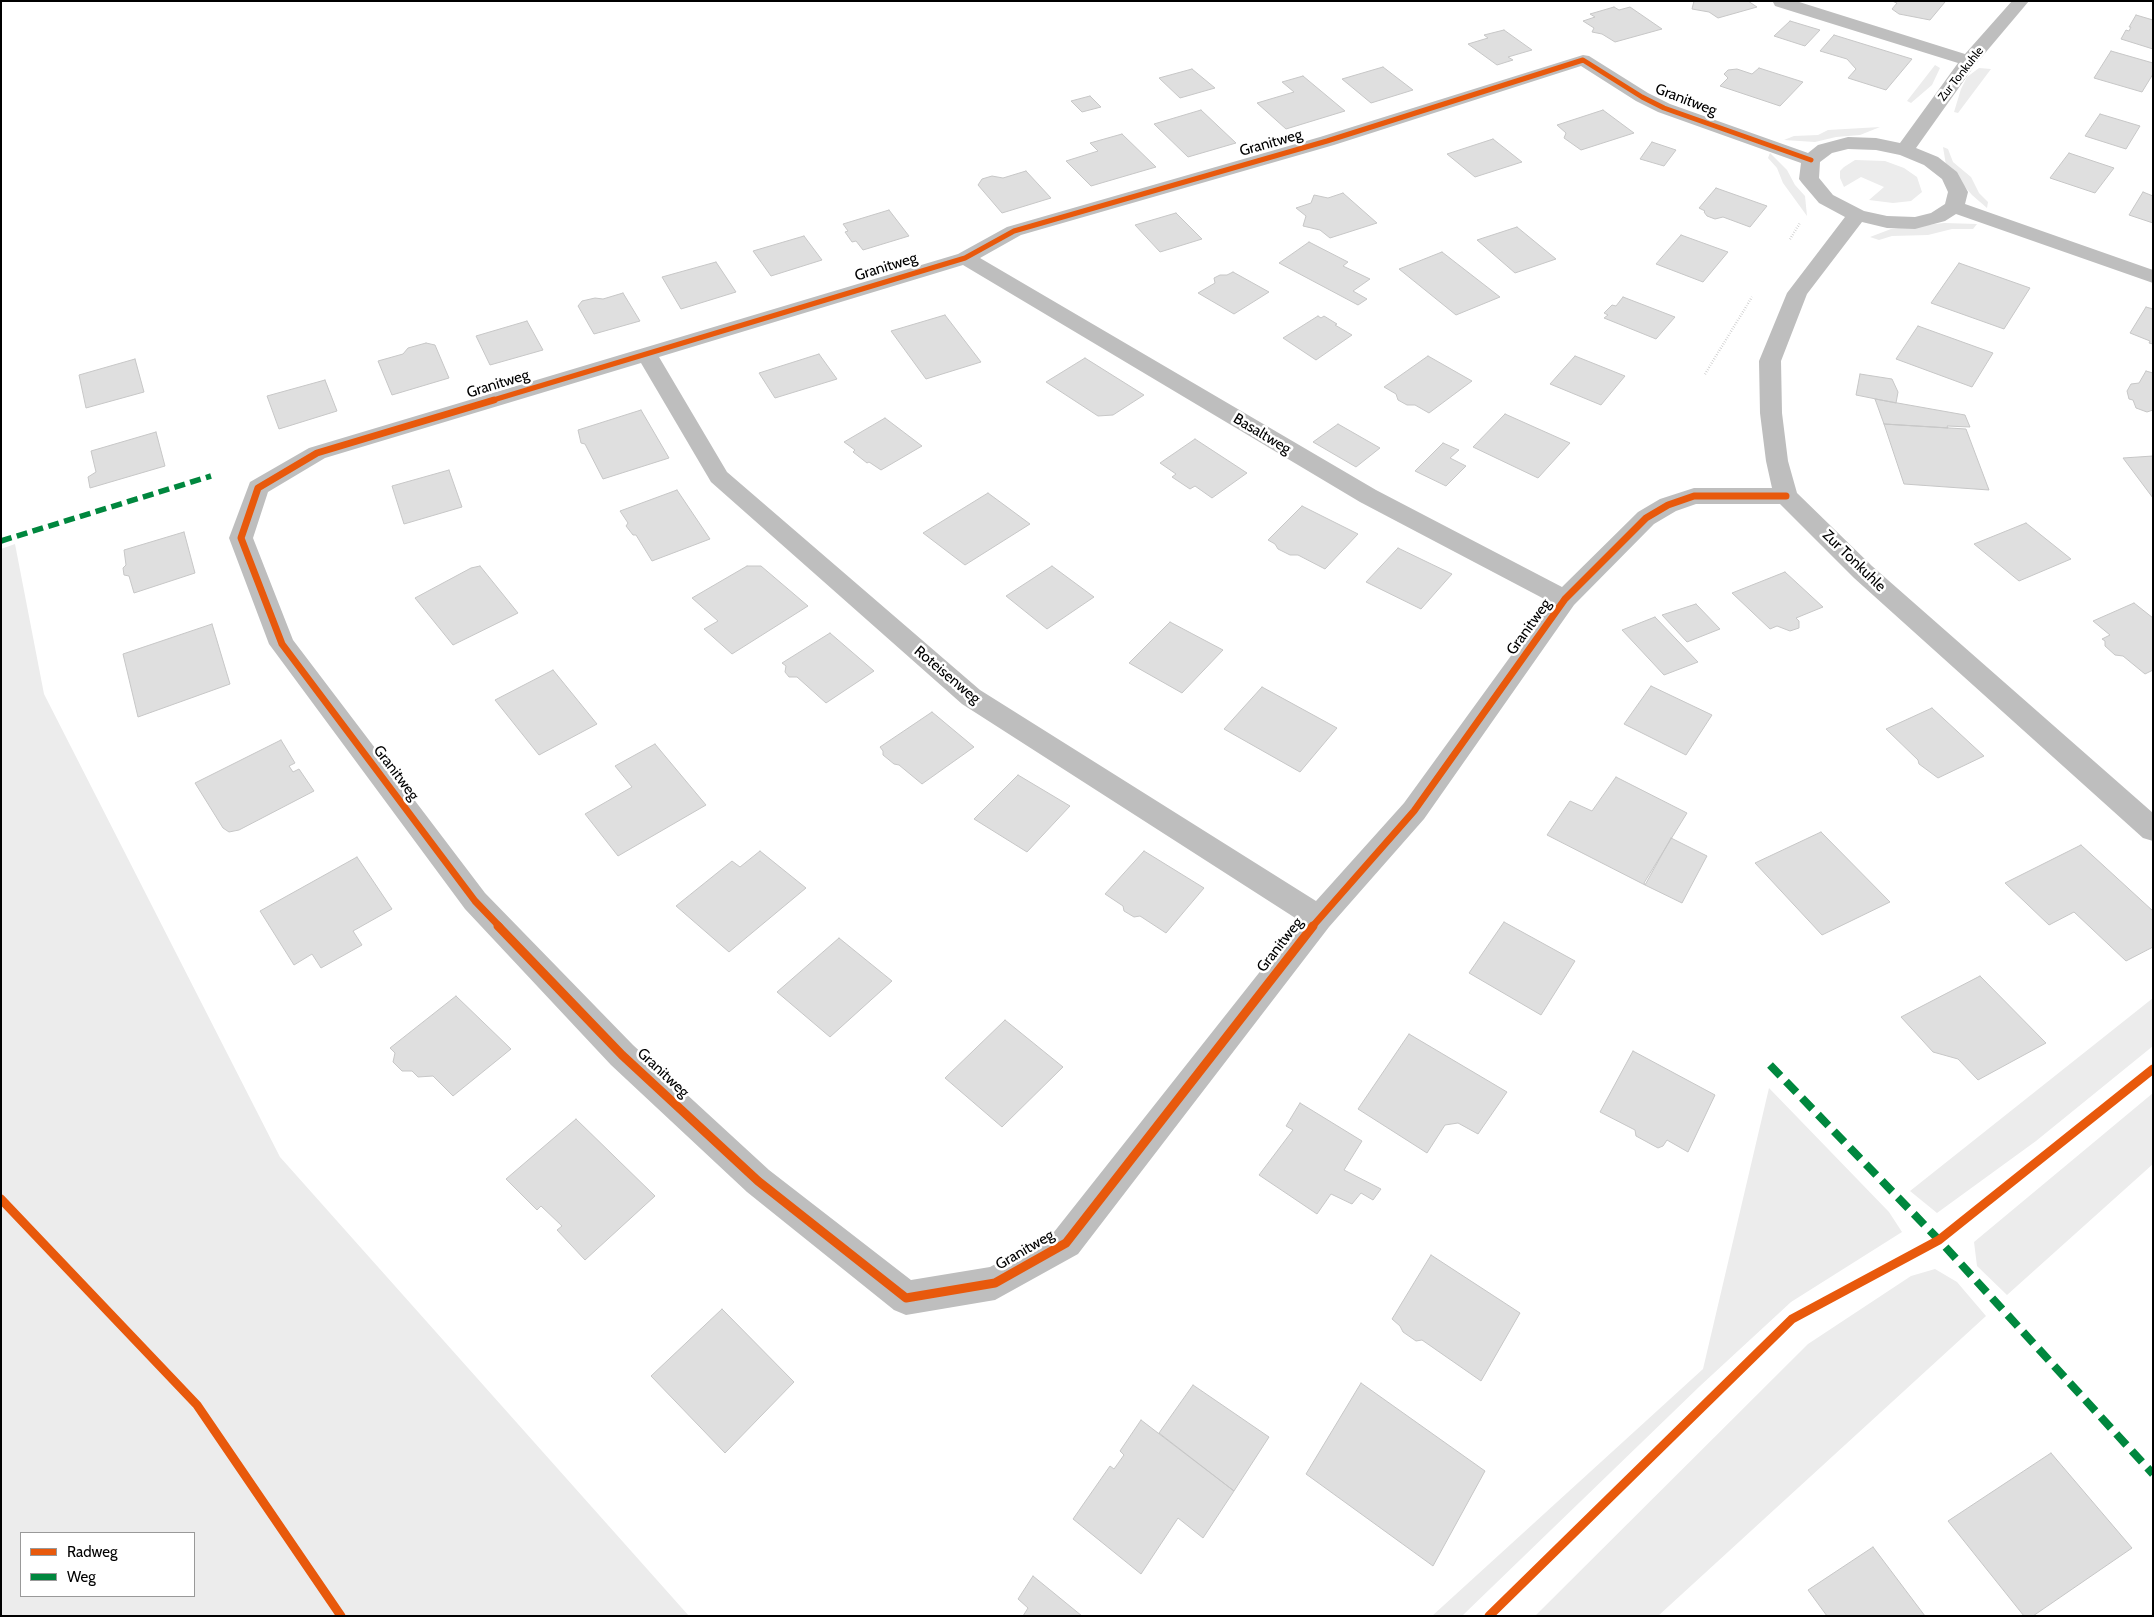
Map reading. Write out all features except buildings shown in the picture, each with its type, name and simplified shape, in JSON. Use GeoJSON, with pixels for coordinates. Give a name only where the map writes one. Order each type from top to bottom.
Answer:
{"type":"FeatureCollection","features":[{"type":"Feature","properties":{"kind":"street","name":"Zur Tonkuhle"},"geometry":{"type":"LineString","coordinates":[[1905,150],[1969,62],[2021,1]]}},
{"type":"Feature","properties":{"kind":"street"},"geometry":{"type":"LineString","coordinates":[[1781,2],[1969,62]]}},
{"type":"Feature","properties":{"kind":"street","name":"Granitweg"},"geometry":{"type":"LineString","coordinates":[[1786,496],[1694,496],[1668,505],[1646,518],[1565,599],[1414,811],[1319,918],[1066,1243],[995,1283],[906,1298],[758,1181],[622,1055],[475,901],[282,644],[241,538],[258,488],[317,453],[965,258],[1014,232],[1328,141],[1583,60],[1642,97],[1664,108],[1811,160]]}},
{"type":"Feature","properties":{"kind":"street"},"geometry":{"type":"LineString","coordinates":[[1848,143],[1876,144],[1905,150],[1931,161],[1950,176],[1958,192],[1954,207],[1938,217],[1915,223],[1887,222],[1858,215],[1826,199],[1810,179],[1811,160],[1825,149],[1848,143]]}},
{"type":"Feature","properties":{"kind":"street"},"geometry":{"type":"LineString","coordinates":[[1954,207],[2153,277]]}},
{"type":"Feature","properties":{"kind":"street"},"geometry":{"type":"LineString","coordinates":[[1786,496],[1777,461],[1772,422],[1770,361],[1797,293],[1858,215]]}},
{"type":"Feature","properties":{"kind":"street","name":"Basaltweg"},"geometry":{"type":"LineString","coordinates":[[965,258],[1368,496],[1565,599]]}},
{"type":"Feature","properties":{"kind":"street","name":"Roteisenweg"},"geometry":{"type":"LineString","coordinates":[[646,353],[719,477],[971,697],[1146,810],[1319,918]]}},
{"type":"Feature","properties":{"kind":"street","name":"Zur Tonkuhle"},"geometry":{"type":"LineString","coordinates":[[1786,496],[1871,578],[2153,830]]}},
{"type":"Feature","properties":{"kind":"shaded area"},"geometry":{"type":"Polygon","coordinates":[[[1935,65],[1940,68],[1932,85],[1911,103],[1907,101],[1935,65]]]}},
{"type":"Feature","properties":{"kind":"shaded area"},"geometry":{"type":"Polygon","coordinates":[[[1979,68],[1991,69],[1958,113],[1954,112],[1967,77],[1979,68]]]}},
{"type":"Feature","properties":{"kind":"shaded area"},"geometry":{"type":"Polygon","coordinates":[[[1880,127],[1860,135],[1836,137],[1815,142],[1784,140],[1794,136],[1818,135],[1828,130],[1880,127]]]}},
{"type":"Feature","properties":{"kind":"shaded area"},"geometry":{"type":"Polygon","coordinates":[[[1943,147],[1948,149],[1953,162],[1971,177],[1979,193],[1988,202],[1987,208],[1972,195],[1946,165],[1943,147]]]}},
{"type":"Feature","properties":{"kind":"shaded area"},"geometry":{"type":"Polygon","coordinates":[[[1770,153],[1787,170],[1795,185],[1805,196],[1807,216],[1783,183],[1777,168],[1768,158],[1770,153]]]}},
{"type":"Feature","properties":{"kind":"shaded area"},"geometry":{"type":"Polygon","coordinates":[[[1855,160],[1885,161],[1904,168],[1917,177],[1922,192],[1911,201],[1893,203],[1869,200],[1884,187],[1861,177],[1844,187],[1840,178],[1840,171],[1855,160]]]}},
{"type":"Feature","properties":{"kind":"shaded area"},"geometry":{"type":"Polygon","coordinates":[[[1944,223],[1977,224],[1973,229],[1952,229],[1928,235],[1892,236],[1879,240],[1870,237],[1891,229],[1944,223]]]}},
{"type":"Feature","properties":{"kind":"shaded area"},"geometry":{"type":"Polygon","coordinates":[[[15,544],[44,694],[280,1157],[689,1616],[1,1616],[1,549],[15,544]]]}},
{"type":"Feature","properties":{"kind":"shaded area"},"geometry":{"type":"Polygon","coordinates":[[[2153,998],[2153,1046],[2036,1141],[1937,1213],[1910,1191],[2153,998]]]}},
{"type":"Feature","properties":{"kind":"shaded area"},"geometry":{"type":"Polygon","coordinates":[[[1769,1088],[1889,1212],[1902,1232],[1791,1302],[1700,1386],[1462,1616],[1432,1616],[1703,1369],[1769,1088]]]}},
{"type":"Feature","properties":{"kind":"shaded area"},"geometry":{"type":"Polygon","coordinates":[[[2153,1093],[2153,1164],[2007,1295],[1977,1266],[1974,1242],[2153,1093]]]}},
{"type":"Feature","properties":{"kind":"shaded area"},"geometry":{"type":"Polygon","coordinates":[[[1935,1269],[1957,1282],[1986,1316],[1658,1616],[1535,1616],[1808,1344],[1911,1276],[1935,1269]]]}},
{"type":"Feature","properties":{"kind":"marked path"},"geometry":{"type":"LineString","coordinates":[[1,541],[211,476]]}},
{"type":"Feature","properties":{"kind":"marked path"},"geometry":{"type":"LineString","coordinates":[[1770,1065],[1939,1240],[2153,1474]]}},
{"type":"Feature","properties":{"kind":"cycle path"},"geometry":{"type":"LineString","coordinates":[[1786,496],[1694,496],[1668,505],[1646,518],[1565,599],[1414,811],[1319,918],[1066,1243],[995,1283],[906,1298],[758,1181],[622,1055],[475,901],[282,644],[241,538],[258,488],[317,453],[965,258],[1014,231],[1327,141],[1583,60],[1642,97],[1664,108],[1811,160]]}},
{"type":"Feature","properties":{"kind":"cycle path"},"geometry":{"type":"LineString","coordinates":[[1489,1616],[1792,1319],[1939,1240],[2153,1069]]}},
{"type":"Feature","properties":{"kind":"cycle path"},"geometry":{"type":"LineString","coordinates":[[1,1199],[197,1405],[341,1616]]}}]}
